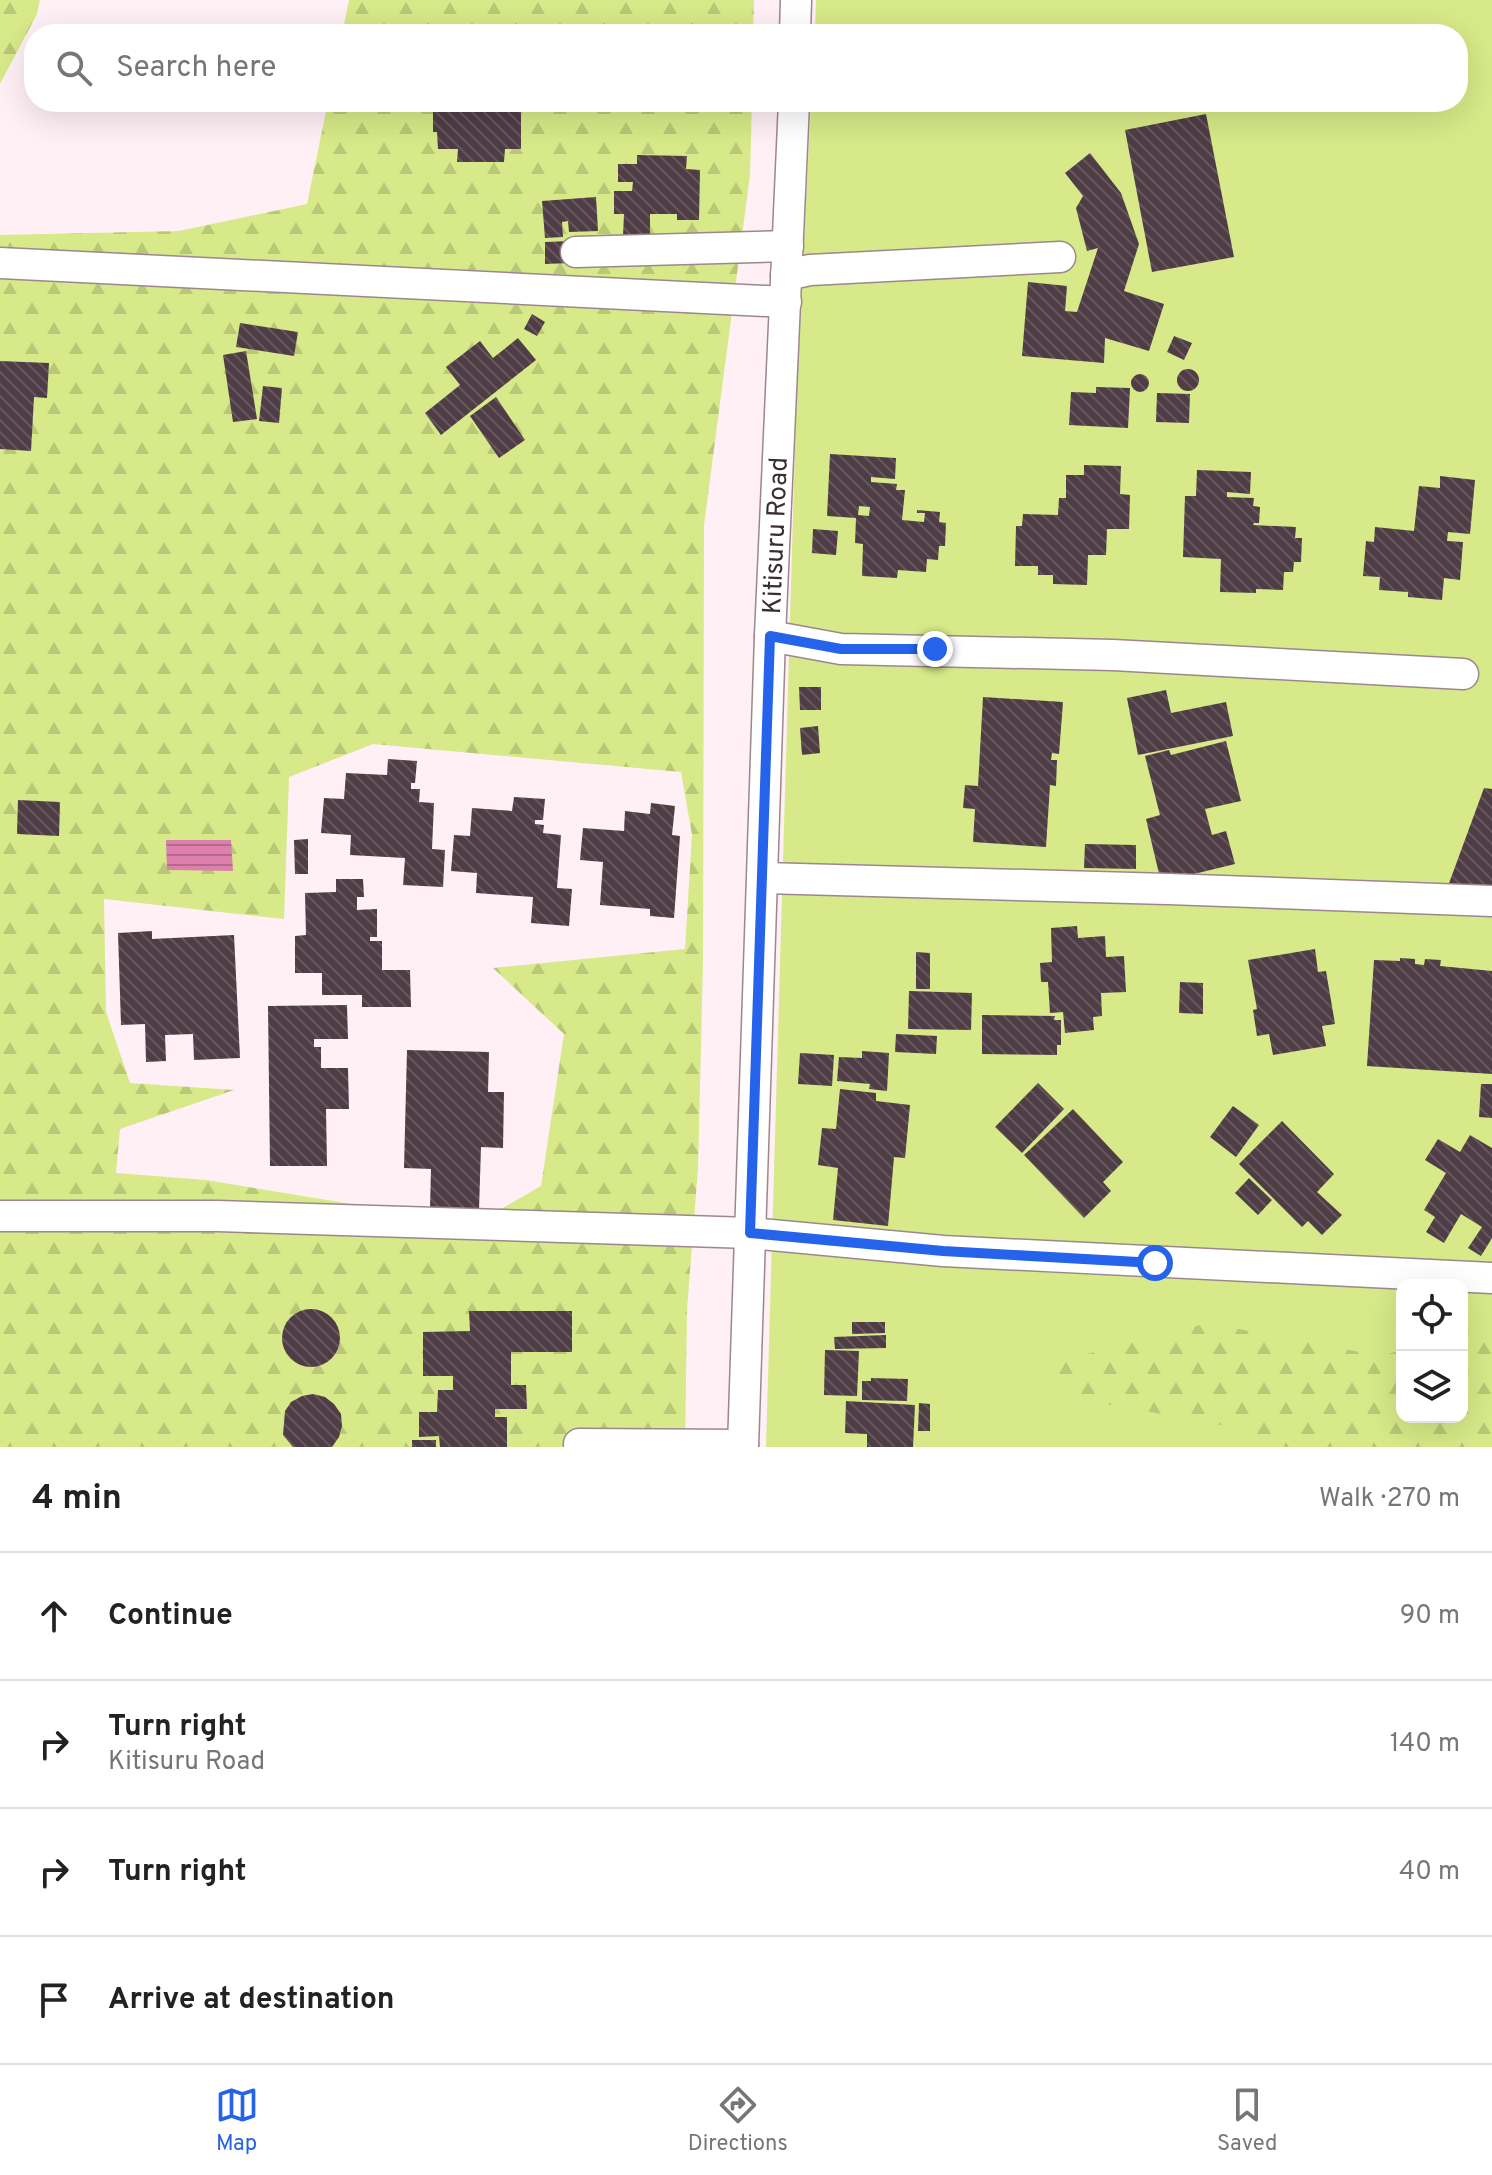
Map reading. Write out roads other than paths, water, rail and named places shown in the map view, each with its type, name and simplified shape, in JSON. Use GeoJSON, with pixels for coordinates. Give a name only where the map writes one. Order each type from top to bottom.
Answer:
{"type":"FeatureCollection","features":[{"type":"Feature","properties":{"kind":"street"},"geometry":{"type":"LineString","coordinates":[[795,24],[796,0]]}},
{"type":"Feature","properties":{"kind":"street","name":"Kitisuru Road"},"geometry":{"type":"LineString","coordinates":[[743,1446],[770,636],[794,112]]}},
{"type":"Feature","properties":{"kind":"street"},"geometry":{"type":"LineString","coordinates":[[576,252],[787,275]]}},
{"type":"Feature","properties":{"kind":"street"},"geometry":{"type":"LineString","coordinates":[[0,263],[787,275],[810,270],[1060,257]]}},
{"type":"Feature","properties":{"kind":"street"},"geometry":{"type":"LineString","coordinates":[[770,636],[841,649],[1113,655],[1463,674]]}},
{"type":"Feature","properties":{"kind":"street"},"geometry":{"type":"LineString","coordinates":[[763,878],[1492,901]]}},
{"type":"Feature","properties":{"kind":"street"},"geometry":{"type":"LineString","coordinates":[[0,1216],[218,1216],[750,1233],[943,1251],[1492,1278]]}},
{"type":"Feature","properties":{"kind":"street"},"geometry":{"type":"LineString","coordinates":[[579,1444],[743,1446]]}}]}
